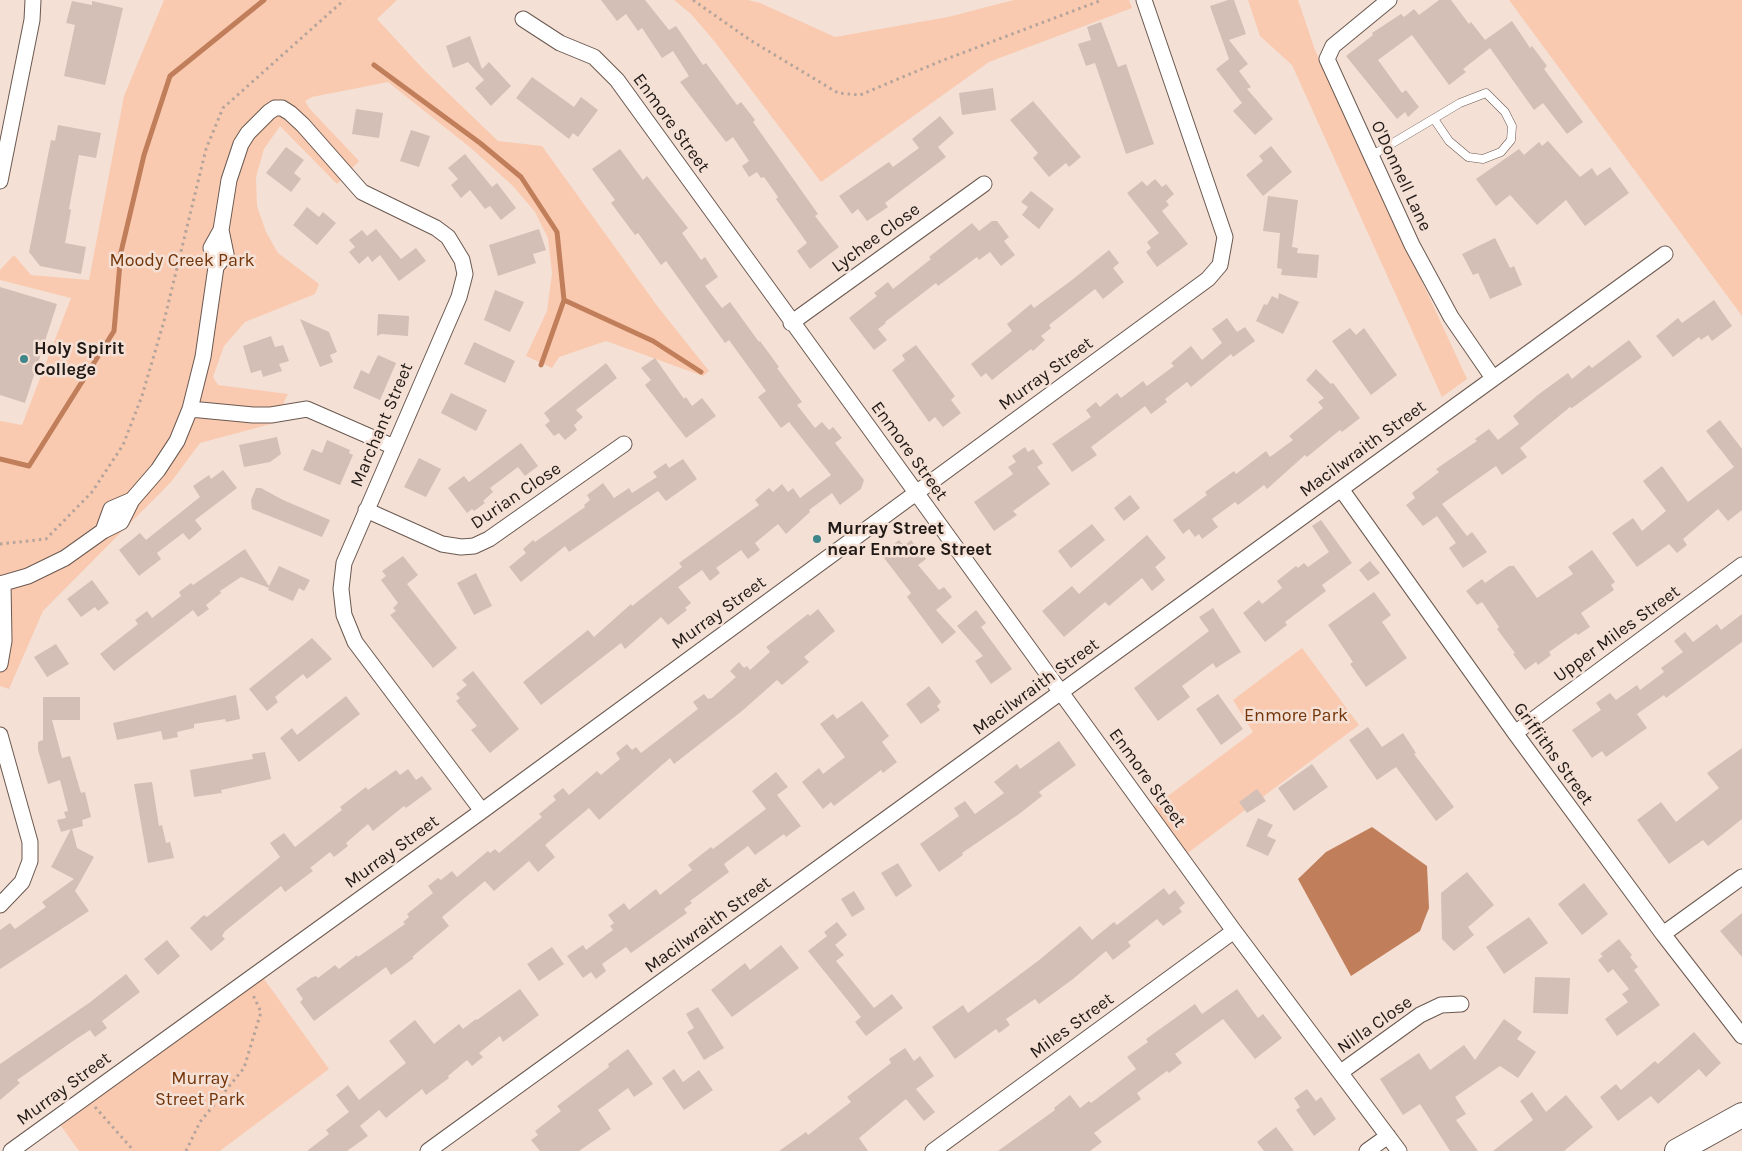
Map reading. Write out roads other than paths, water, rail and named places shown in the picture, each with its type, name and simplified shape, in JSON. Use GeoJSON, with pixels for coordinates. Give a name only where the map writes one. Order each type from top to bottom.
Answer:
{"type":"FeatureCollection","features":[{"type":"Feature","properties":{"kind":"main road"},"geometry":{"type":"LineString","coordinates":[[1677,1151],[1742,1116]]}},
{"type":"Feature","properties":{"kind":"street"},"geometry":{"type":"LineString","coordinates":[[0,180],[32,20],[33,0]]}},
{"type":"Feature","properties":{"kind":"street","name":"Murray Street"},"geometry":{"type":"LineString","coordinates":[[11,1151],[482,811],[916,491],[1208,279],[1220,265],[1225,236],[1144,0]]}},
{"type":"Feature","properties":{"kind":"street","name":"O'Donnell Lane"},"geometry":{"type":"LineString","coordinates":[[1389,0],[1333,46],[1327,59],[1412,245],[1440,300],[1493,378]]}},
{"type":"Feature","properties":{"kind":"street","name":"Enmore Street"},"geometry":{"type":"LineString","coordinates":[[524,19],[560,42],[594,57],[616,80],[1234,931],[1399,1151]]}},
{"type":"Feature","properties":{"kind":"street","name":"Marchant Street"},"geometry":{"type":"LineString","coordinates":[[190,409],[202,357],[216,267],[210,248],[221,230],[229,180],[241,144],[256,124],[275,108],[290,112],[362,192],[436,228],[448,237],[462,260],[465,274],[459,297],[344,563],[340,589],[344,614],[355,642],[482,811]]}},
{"type":"Feature","properties":{"kind":"street","name":"Lychee Close"},"geometry":{"type":"LineString","coordinates":[[791,323],[984,184]]}},
{"type":"Feature","properties":{"kind":"street","name":"Macilwraith Street"},"geometry":{"type":"LineString","coordinates":[[428,1151],[1664,254]]}},
{"type":"Feature","properties":{"kind":"street"},"geometry":{"type":"LineString","coordinates":[[0,664],[5,626],[2,583],[28,576],[65,558],[103,531],[121,522],[132,500],[158,470],[177,441],[190,409],[272,415],[307,409],[394,447]]}},
{"type":"Feature","properties":{"kind":"street","name":"Durian Close"},"geometry":{"type":"LineString","coordinates":[[366,510],[442,544],[474,546],[489,539],[624,444]]}},
{"type":"Feature","properties":{"kind":"street","name":"Griffiths Street"},"geometry":{"type":"LineString","coordinates":[[1341,489],[1514,733],[1662,934],[1742,1036]]}},
{"type":"Feature","properties":{"kind":"street","name":"Upper Miles Street"},"geometry":{"type":"LineString","coordinates":[[1514,733],[1742,565]]}},
{"type":"Feature","properties":{"kind":"street"},"geometry":{"type":"LineString","coordinates":[[0,735],[30,842],[30,861],[22,882],[0,905]]}},
{"type":"Feature","properties":{"kind":"street"},"geometry":{"type":"LineString","coordinates":[[1662,934],[1742,877]]}},
{"type":"Feature","properties":{"kind":"street","name":"Miles Street"},"geometry":{"type":"LineString","coordinates":[[933,1151],[1234,931]]}},
{"type":"Feature","properties":{"kind":"street","name":"Nilla Close"},"geometry":{"type":"LineString","coordinates":[[1341,1072],[1420,1015],[1441,1006],[1461,1004]]}},
{"type":"Feature","properties":{"kind":"street"},"geometry":{"type":"LineString","coordinates":[[1367,1151],[1388,1136]]}},
{"type":"Feature","properties":{"kind":"lane"},"geometry":{"type":"LineString","coordinates":[[1371,156],[1460,103],[1486,93],[1505,112],[1512,126],[1511,140],[1501,152],[1483,159],[1468,157],[1449,141],[1434,119]]}},
{"type":"Feature","properties":{"kind":"waterway"},"geometry":{"type":"LineString","coordinates":[[0,459],[29,466],[114,331],[121,252],[144,155],[170,76],[264,0]]}},
{"type":"Feature","properties":{"kind":"waterway"},"geometry":{"type":"LineString","coordinates":[[374,65],[480,143],[521,177],[557,232],[564,300],[541,365]]}},
{"type":"Feature","properties":{"kind":"waterway"},"geometry":{"type":"LineString","coordinates":[[564,300],[653,341],[701,372]]}},
{"type":"Feature","properties":{"kind":"place","name":"Holy Spirit College"},"geometry":{"type":"Point","coordinates":[24,359]}},
{"type":"Feature","properties":{"kind":"place","name":"Murray Street near Enmore Street"},"geometry":{"type":"Point","coordinates":[817,539]}},
{"type":"Feature","properties":{"kind":"park label","name":"Moody Creek Park"},"geometry":{"type":"Point","coordinates":[182,261]}},
{"type":"Feature","properties":{"kind":"park label","name":"Enmore Park"},"geometry":{"type":"Point","coordinates":[1296,716]}},
{"type":"Feature","properties":{"kind":"park label","name":"Murray Street Park"},"geometry":{"type":"Point","coordinates":[200,1089]}}]}
